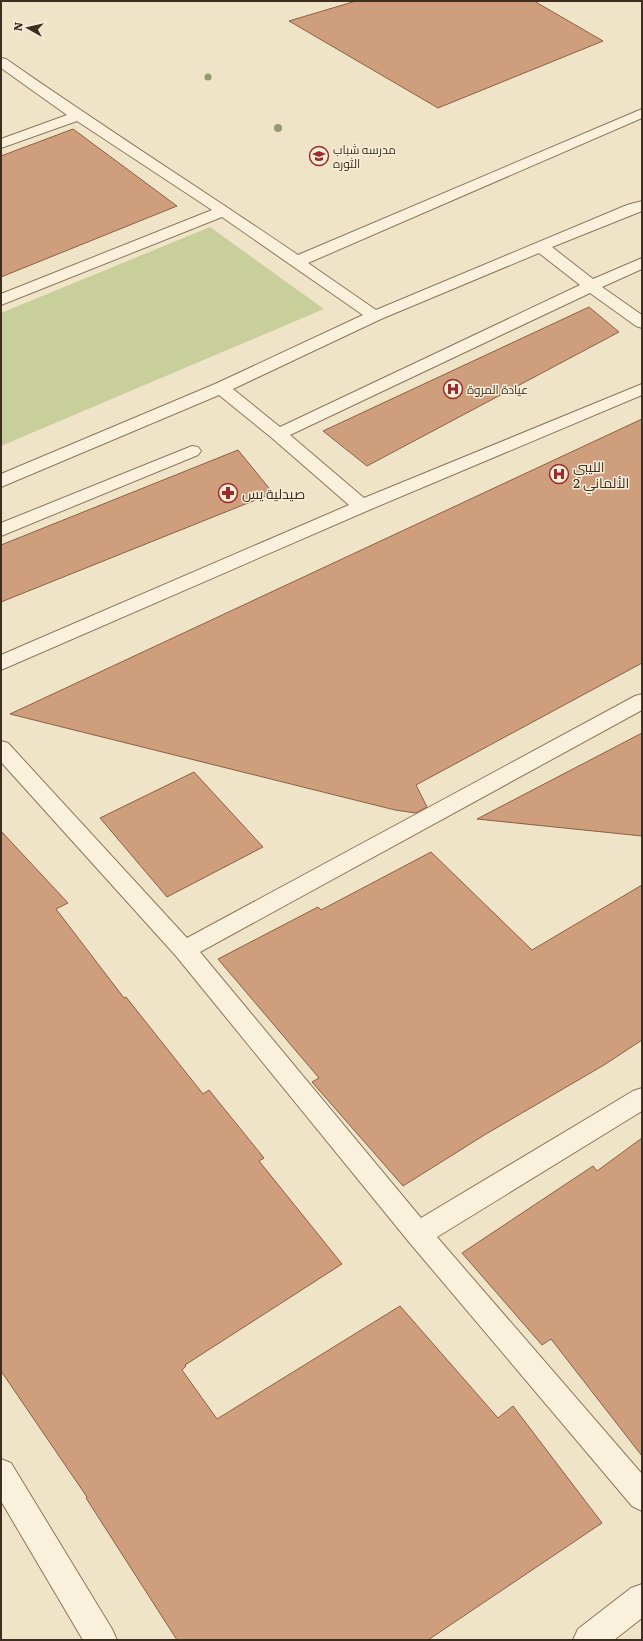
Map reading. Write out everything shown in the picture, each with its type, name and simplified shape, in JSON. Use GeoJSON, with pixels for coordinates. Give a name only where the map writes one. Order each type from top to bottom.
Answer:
{"type":"FeatureCollection","features":[{"type":"Feature","properties":{"kind":"street"},"geometry":{"type":"LineString","coordinates":[[1,62],[78,116],[223,211],[375,316]]}},
{"type":"Feature","properties":{"kind":"street"},"geometry":{"type":"LineString","coordinates":[[296,262],[642,113]]}},
{"type":"Feature","properties":{"kind":"street"},"geometry":{"type":"LineString","coordinates":[[1,144],[78,116]]}},
{"type":"Feature","properties":{"kind":"street"},"geometry":{"type":"LineString","coordinates":[[1,481],[221,388],[375,316],[639,205]]}},
{"type":"Feature","properties":{"kind":"street"},"geometry":{"type":"LineString","coordinates":[[1,300],[223,211]]}},
{"type":"Feature","properties":{"kind":"street"},"geometry":{"type":"LineString","coordinates":[[540,246],[642,323]]}},
{"type":"Feature","properties":{"kind":"street"},"geometry":{"type":"LineString","coordinates":[[278,434],[642,263]]}},
{"type":"Feature","properties":{"kind":"street"},"geometry":{"type":"LineString","coordinates":[[221,388],[278,434],[362,506]]}},
{"type":"Feature","properties":{"kind":"street"},"geometry":{"type":"LineString","coordinates":[[1,663],[362,506],[642,389]]}},
{"type":"Feature","properties":{"kind":"street"},"geometry":{"type":"LineString","coordinates":[[1,530],[192,451]]}},
{"type":"Feature","properties":{"kind":"street"},"geometry":{"type":"LineString","coordinates":[[184,950],[642,701]]}},
{"type":"Feature","properties":{"kind":"street"},"geometry":{"type":"LineString","coordinates":[[1,748],[184,950],[418,1234],[642,1496]]}},
{"type":"Feature","properties":{"kind":"street"},"geometry":{"type":"LineString","coordinates":[[418,1234],[642,1098]]}},
{"type":"Feature","properties":{"kind":"street"},"geometry":{"type":"LineString","coordinates":[[1,1473],[101,1640]]}},
{"type":"Feature","properties":{"kind":"street"},"geometry":{"type":"LineString","coordinates":[[589,1640],[642,1599]]}},
{"type":"Feature","properties":{"kind":"green space"},"geometry":{"type":"Polygon","coordinates":[[[210,227],[324,309],[1,446],[1,313],[210,227]]]}},
{"type":"Feature","properties":{"kind":"building"},"geometry":{"type":"Polygon","coordinates":[[[356,1],[534,1],[603,41],[438,108],[289,21],[356,1]]]}},
{"type":"Feature","properties":{"kind":"building"},"geometry":{"type":"Polygon","coordinates":[[[73,129],[177,206],[1,277],[1,156],[73,129]]]}},
{"type":"Feature","properties":{"kind":"building"},"geometry":{"type":"Polygon","coordinates":[[[589,307],[619,332],[367,466],[323,431],[589,307]]]}},
{"type":"Feature","properties":{"kind":"building"},"geometry":{"type":"Polygon","coordinates":[[[642,419],[642,663],[416,785],[427,807],[416,813],[395,810],[10,714],[642,419]]]}},
{"type":"Feature","properties":{"kind":"building"},"geometry":{"type":"Polygon","coordinates":[[[238,450],[273,493],[1,602],[1,545],[238,450]]]}},
{"type":"Feature","properties":{"kind":"building"},"geometry":{"type":"Polygon","coordinates":[[[642,733],[642,836],[477,819],[642,733]]]}},
{"type":"Feature","properties":{"kind":"building"},"geometry":{"type":"Polygon","coordinates":[[[194,772],[263,847],[167,897],[100,818],[194,772]]]}},
{"type":"Feature","properties":{"kind":"building"},"geometry":{"type":"Polygon","coordinates":[[[1,831],[68,903],[56,909],[124,998],[126,997],[203,1094],[209,1090],[264,1158],[259,1161],[342,1264],[185,1365],[186,1366],[182,1370],[217,1419],[400,1306],[498,1418],[513,1406],[602,1523],[428,1640],[177,1640],[86,1498],[87,1497],[1,1371],[1,831]]]}},
{"type":"Feature","properties":{"kind":"building"},"geometry":{"type":"Polygon","coordinates":[[[431,852],[532,950],[642,885],[642,1040],[604,1065],[486,1134],[403,1186],[312,1082],[319,1078],[218,959],[318,907],[321,910],[431,852]]]}},
{"type":"Feature","properties":{"kind":"building"},"geometry":{"type":"Polygon","coordinates":[[[642,1138],[642,1456],[551,1339],[542,1345],[462,1253],[593,1166],[597,1171],[642,1138]]]}},
{"type":"Feature","properties":{"kind":"place","name":"مدرسه شباب الثوره"},"geometry":{"type":"Point","coordinates":[319,156]}},
{"type":"Feature","properties":{"kind":"place","name":"عيادة المروة"},"geometry":{"type":"Point","coordinates":[453,389]}},
{"type":"Feature","properties":{"kind":"place","name":"الليبي الألماني 2"},"geometry":{"type":"Point","coordinates":[559,474]}},
{"type":"Feature","properties":{"kind":"place","name":"صيدلية يس"},"geometry":{"type":"Point","coordinates":[228,493]}}]}
